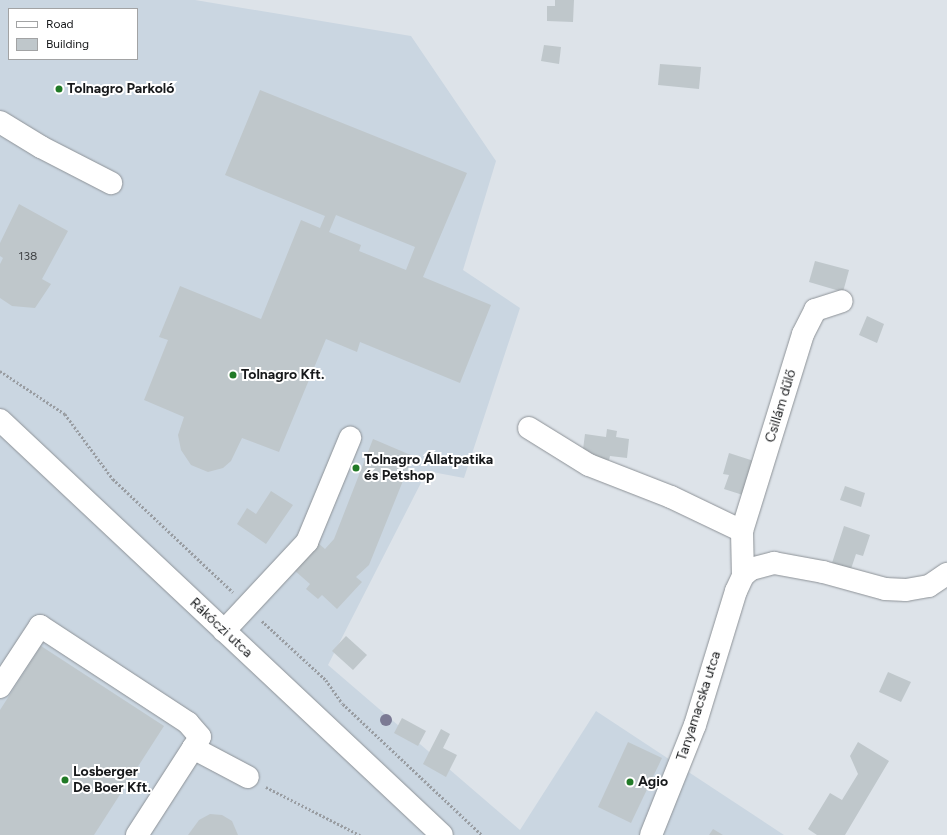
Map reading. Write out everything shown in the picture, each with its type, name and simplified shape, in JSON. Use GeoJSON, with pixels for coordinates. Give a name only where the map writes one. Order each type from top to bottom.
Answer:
{"type":"FeatureCollection","features":[{"type":"Feature","properties":{"kind":"street"},"geometry":{"type":"LineString","coordinates":[[0,122],[40,147],[111,183]]}},
{"type":"Feature","properties":{"kind":"street","name":"Csillám dűlő"},"geometry":{"type":"LineString","coordinates":[[743,576],[742,531],[803,334],[815,310],[842,301]]}},
{"type":"Feature","properties":{"kind":"street","name":"Rákóczi utca"},"geometry":{"type":"LineString","coordinates":[[0,420],[442,835]]}},
{"type":"Feature","properties":{"kind":"street"},"geometry":{"type":"LineString","coordinates":[[529,428],[589,465],[671,497],[742,531]]}},
{"type":"Feature","properties":{"kind":"street"},"geometry":{"type":"LineString","coordinates":[[224,631],[308,542],[350,438]]}},
{"type":"Feature","properties":{"kind":"street"},"geometry":{"type":"LineString","coordinates":[[743,576],[751,569],[774,563],[823,572],[885,589],[906,590],[929,586],[947,574]]}},
{"type":"Feature","properties":{"kind":"street","name":"Tanyamacska utca"},"geometry":{"type":"LineString","coordinates":[[651,835],[695,726],[743,576]]}},
{"type":"Feature","properties":{"kind":"street"},"geometry":{"type":"LineString","coordinates":[[0,687],[40,626],[188,723],[200,737],[137,835]]}},
{"type":"Feature","properties":{"kind":"street"},"geometry":{"type":"LineString","coordinates":[[193,748],[248,777]]}},
{"type":"Feature","properties":{"kind":"path"},"geometry":{"type":"LineString","coordinates":[[0,371],[26,392],[65,414],[75,424],[113,479],[326,680],[343,704],[482,835]]}},
{"type":"Feature","properties":{"kind":"path"},"geometry":{"type":"LineString","coordinates":[[248,777],[360,835]]}},
{"type":"Feature","properties":{"kind":"shaded area"},"geometry":{"type":"Polygon","coordinates":[[[0,0],[195,0],[411,36],[496,161],[463,270],[520,308],[464,478],[427,471],[328,665],[520,830],[596,711],[784,835],[0,835],[0,0]]]}},
{"type":"Feature","properties":{"kind":"building"},"geometry":{"type":"Polygon","coordinates":[[[555,0],[574,0],[573,22],[547,21],[547,6],[555,6],[555,0]]]}},
{"type":"Feature","properties":{"kind":"building"},"geometry":{"type":"Polygon","coordinates":[[[544,45],[561,47],[559,64],[541,61],[544,45]]]}},
{"type":"Feature","properties":{"kind":"building"},"geometry":{"type":"Polygon","coordinates":[[[660,64],[701,67],[699,89],[658,85],[660,64]]]}},
{"type":"Feature","properties":{"kind":"building"},"geometry":{"type":"Polygon","coordinates":[[[260,90],[467,173],[423,277],[491,305],[460,383],[360,342],[357,352],[326,339],[279,452],[242,438],[231,461],[223,468],[208,472],[191,465],[181,450],[178,435],[184,417],[144,400],[168,340],[159,337],[180,286],[261,319],[301,220],[320,228],[325,216],[225,175],[260,90]],[[336,215],[329,232],[361,245],[359,251],[406,270],[415,247],[336,215]]]}},
{"type":"Feature","properties":{"kind":"building"},"geometry":{"type":"Polygon","coordinates":[[[19,204],[68,231],[42,279],[51,284],[35,308],[12,306],[0,298],[0,264],[3,258],[0,256],[0,243],[19,204]]]}},
{"type":"Feature","properties":{"kind":"building"},"geometry":{"type":"Polygon","coordinates":[[[815,261],[849,270],[843,292],[809,282],[815,261]]]}},
{"type":"Feature","properties":{"kind":"building"},"geometry":{"type":"Polygon","coordinates":[[[867,316],[884,324],[877,343],[859,335],[867,316]]]}},
{"type":"Feature","properties":{"kind":"building"},"geometry":{"type":"Polygon","coordinates":[[[607,429],[617,431],[616,437],[629,439],[627,458],[610,456],[609,460],[582,457],[585,434],[606,437],[607,429]]]}},
{"type":"Feature","properties":{"kind":"building"},"geometry":{"type":"Polygon","coordinates":[[[373,439],[413,456],[369,565],[356,577],[362,582],[337,609],[322,595],[318,599],[306,589],[310,584],[294,570],[318,543],[325,549],[334,539],[373,439]]]}},
{"type":"Feature","properties":{"kind":"building"},"geometry":{"type":"Polygon","coordinates":[[[729,453],[757,462],[746,496],[724,489],[729,475],[723,474],[729,453]]]}},
{"type":"Feature","properties":{"kind":"building"},"geometry":{"type":"Polygon","coordinates":[[[845,486],[865,493],[861,507],[840,500],[845,486]]]}},
{"type":"Feature","properties":{"kind":"building"},"geometry":{"type":"Polygon","coordinates":[[[271,491],[293,505],[266,544],[237,524],[247,508],[256,514],[271,491]]]}},
{"type":"Feature","properties":{"kind":"building"},"geometry":{"type":"Polygon","coordinates":[[[844,526],[870,535],[863,556],[856,554],[851,569],[832,563],[844,526]]]}},
{"type":"Feature","properties":{"kind":"building"},"geometry":{"type":"Polygon","coordinates":[[[346,636],[367,655],[353,670],[332,651],[346,636]]]}},
{"type":"Feature","properties":{"kind":"building","name":"Losberger De Boer Kft."},"geometry":{"type":"Polygon","coordinates":[[[41,646],[164,726],[94,835],[0,835],[0,710],[41,646]]]}},
{"type":"Feature","properties":{"kind":"building"},"geometry":{"type":"Polygon","coordinates":[[[888,672],[911,682],[901,702],[879,692],[888,672]]]}},
{"type":"Feature","properties":{"kind":"building"},"geometry":{"type":"Polygon","coordinates":[[[402,718],[426,731],[418,746],[394,733],[402,718]]]}},
{"type":"Feature","properties":{"kind":"building"},"geometry":{"type":"Polygon","coordinates":[[[441,729],[450,734],[443,748],[457,755],[446,777],[423,764],[441,729]]]}},
{"type":"Feature","properties":{"kind":"building","name":"Agio"},"geometry":{"type":"Polygon","coordinates":[[[628,742],[662,758],[631,823],[598,807],[628,742]]]}},
{"type":"Feature","properties":{"kind":"building"},"geometry":{"type":"Polygon","coordinates":[[[858,742],[889,761],[845,835],[817,835],[808,829],[830,793],[842,800],[858,774],[850,756],[858,742]]]}},
{"type":"Feature","properties":{"kind":"building"},"geometry":{"type":"Polygon","coordinates":[[[210,814],[222,815],[232,821],[238,835],[188,835],[199,820],[210,814]]]}},
{"type":"Feature","properties":{"kind":"building"},"geometry":{"type":"Polygon","coordinates":[[[713,829],[723,835],[709,835],[713,829]]]}},
{"type":"Feature","properties":{"kind":"place","name":"Tolnagro Parkoló"},"geometry":{"type":"Point","coordinates":[59,89]}},
{"type":"Feature","properties":{"kind":"place","name":"Tolnagro Kft."},"geometry":{"type":"Point","coordinates":[233,375]}},
{"type":"Feature","properties":{"kind":"place","name":"Tolnagro Állatpatika és Petshop"},"geometry":{"type":"Point","coordinates":[356,468]}},
{"type":"Feature","properties":{"kind":"place","name":"Losberger De Boer Kft."},"geometry":{"type":"Point","coordinates":[65,780]}},
{"type":"Feature","properties":{"kind":"place","name":"Agio"},"geometry":{"type":"Point","coordinates":[630,782]}}]}
